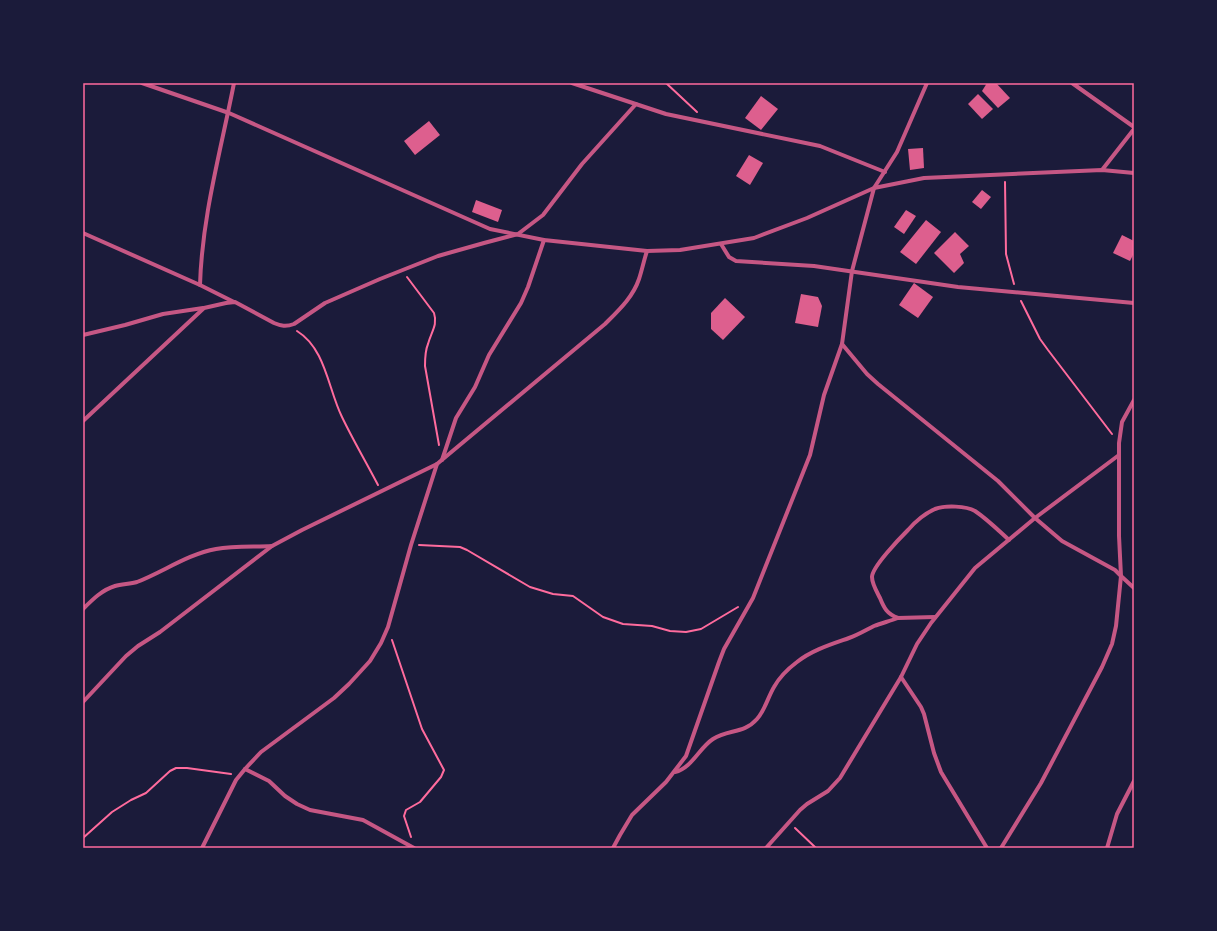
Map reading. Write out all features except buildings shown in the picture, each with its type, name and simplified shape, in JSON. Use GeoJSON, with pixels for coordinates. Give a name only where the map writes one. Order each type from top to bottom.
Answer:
{"type":"FeatureCollection","features":[{"type":"Feature","properties":{"kind":"street"},"geometry":{"type":"LineString","coordinates":[[143,83],[229,113],[486,227],[544,240],[647,251],[670,251],[754,238],[807,218],[874,188],[924,178],[1102,170],[1134,173]]}},
{"type":"Feature","properties":{"kind":"street"},"geometry":{"type":"LineString","coordinates":[[200,284],[201,260],[209,202],[229,113],[234,83]]}},
{"type":"Feature","properties":{"kind":"street"},"geometry":{"type":"LineString","coordinates":[[572,83],[666,114],[707,121],[753,133],[820,146],[885,172]]}},
{"type":"Feature","properties":{"kind":"street"},"geometry":{"type":"LineString","coordinates":[[613,848],[632,815],[674,772],[686,756],[724,649],[752,598],[810,455],[824,395],[842,344],[852,271],[874,188],[897,152],[926,83]]}},
{"type":"Feature","properties":{"kind":"street"},"geometry":{"type":"LineString","coordinates":[[1072,83],[1134,128],[1102,170]]}},
{"type":"Feature","properties":{"kind":"street"},"geometry":{"type":"LineString","coordinates":[[83,233],[200,284],[274,323],[281,326],[288,326],[294,324],[333,299],[402,270],[438,256],[518,234],[543,214],[582,164],[636,104]]}},
{"type":"Feature","properties":{"kind":"street"},"geometry":{"type":"LineString","coordinates":[[202,848],[236,780],[245,769],[261,752],[334,698],[370,661],[381,643],[388,627],[411,545],[456,418],[475,387],[489,355],[521,303],[544,240]]}},
{"type":"Feature","properties":{"kind":"street"},"geometry":{"type":"LineString","coordinates":[[721,244],[730,257],[736,261],[814,266],[935,284],[1134,302]]}},
{"type":"Feature","properties":{"kind":"street"},"geometry":{"type":"LineString","coordinates":[[83,702],[126,656],[166,628],[272,546],[440,462],[605,324],[624,306],[639,279],[647,251]]}},
{"type":"Feature","properties":{"kind":"street"},"geometry":{"type":"LineString","coordinates":[[83,335],[164,314],[234,302]]}},
{"type":"Feature","properties":{"kind":"street"},"geometry":{"type":"LineString","coordinates":[[83,421],[204,308]]}},
{"type":"Feature","properties":{"kind":"street"},"geometry":{"type":"LineString","coordinates":[[842,344],[867,374],[878,384],[998,481],[1035,518],[1062,541],[1115,570],[1134,588]]}},
{"type":"Feature","properties":{"kind":"street"},"geometry":{"type":"LineString","coordinates":[[1001,848],[1041,783],[1102,667],[1112,644],[1116,626],[1121,576],[1119,443],[1122,422],[1134,400]]}},
{"type":"Feature","properties":{"kind":"street"},"geometry":{"type":"LineString","coordinates":[[766,848],[806,804],[828,791],[840,778],[901,677],[917,644],[935,617],[975,568],[1035,518],[1119,455]]}},
{"type":"Feature","properties":{"kind":"street"},"geometry":{"type":"LineString","coordinates":[[898,618],[892,616],[885,609],[872,576],[877,566],[912,525],[939,508],[962,507],[976,512],[1009,540]]}},
{"type":"Feature","properties":{"kind":"street"},"geometry":{"type":"LineString","coordinates":[[83,609],[99,593],[107,589],[135,582],[200,553],[216,549],[272,546]]}},
{"type":"Feature","properties":{"kind":"street"},"geometry":{"type":"LineString","coordinates":[[674,772],[684,769],[708,743],[714,739],[721,735],[742,730],[752,724],[762,712],[777,682],[789,668],[801,659],[815,651],[898,618],[935,617]]}},
{"type":"Feature","properties":{"kind":"street"},"geometry":{"type":"LineString","coordinates":[[901,677],[921,706],[941,772],[987,848]]}},
{"type":"Feature","properties":{"kind":"street"},"geometry":{"type":"LineString","coordinates":[[245,769],[270,782],[284,796],[297,804],[310,810],[363,820],[414,848]]}},
{"type":"Feature","properties":{"kind":"street"},"geometry":{"type":"LineString","coordinates":[[1107,848],[1117,814],[1134,781]]}},
{"type":"Feature","properties":{"kind":"path"},"geometry":{"type":"LineString","coordinates":[[666,83],[707,121]]}},
{"type":"Feature","properties":{"kind":"path"},"geometry":{"type":"LineString","coordinates":[[1005,174],[1006,254],[1017,292],[1040,339],[1119,443]]}},
{"type":"Feature","properties":{"kind":"path"},"geometry":{"type":"LineString","coordinates":[[402,270],[434,313],[436,319],[427,344],[425,366],[440,451],[440,462]]}},
{"type":"Feature","properties":{"kind":"path"},"geometry":{"type":"LineString","coordinates":[[288,326],[308,341],[320,359],[328,375],[341,415],[381,491]]}},
{"type":"Feature","properties":{"kind":"path"},"geometry":{"type":"LineString","coordinates":[[411,545],[450,547],[466,550],[530,588],[553,594],[572,596],[603,617],[622,624],[652,626],[670,632],[686,632],[701,629],[740,606]]}},
{"type":"Feature","properties":{"kind":"path"},"geometry":{"type":"LineString","coordinates":[[388,627],[422,729],[444,770],[441,777],[420,802],[406,810],[404,816],[413,841]]}},
{"type":"Feature","properties":{"kind":"path"},"geometry":{"type":"LineString","coordinates":[[83,838],[112,812],[131,800],[146,793],[170,771],[176,768],[240,775]]}},
{"type":"Feature","properties":{"kind":"path"},"geometry":{"type":"LineString","coordinates":[[789,823],[816,848]]}}]}
